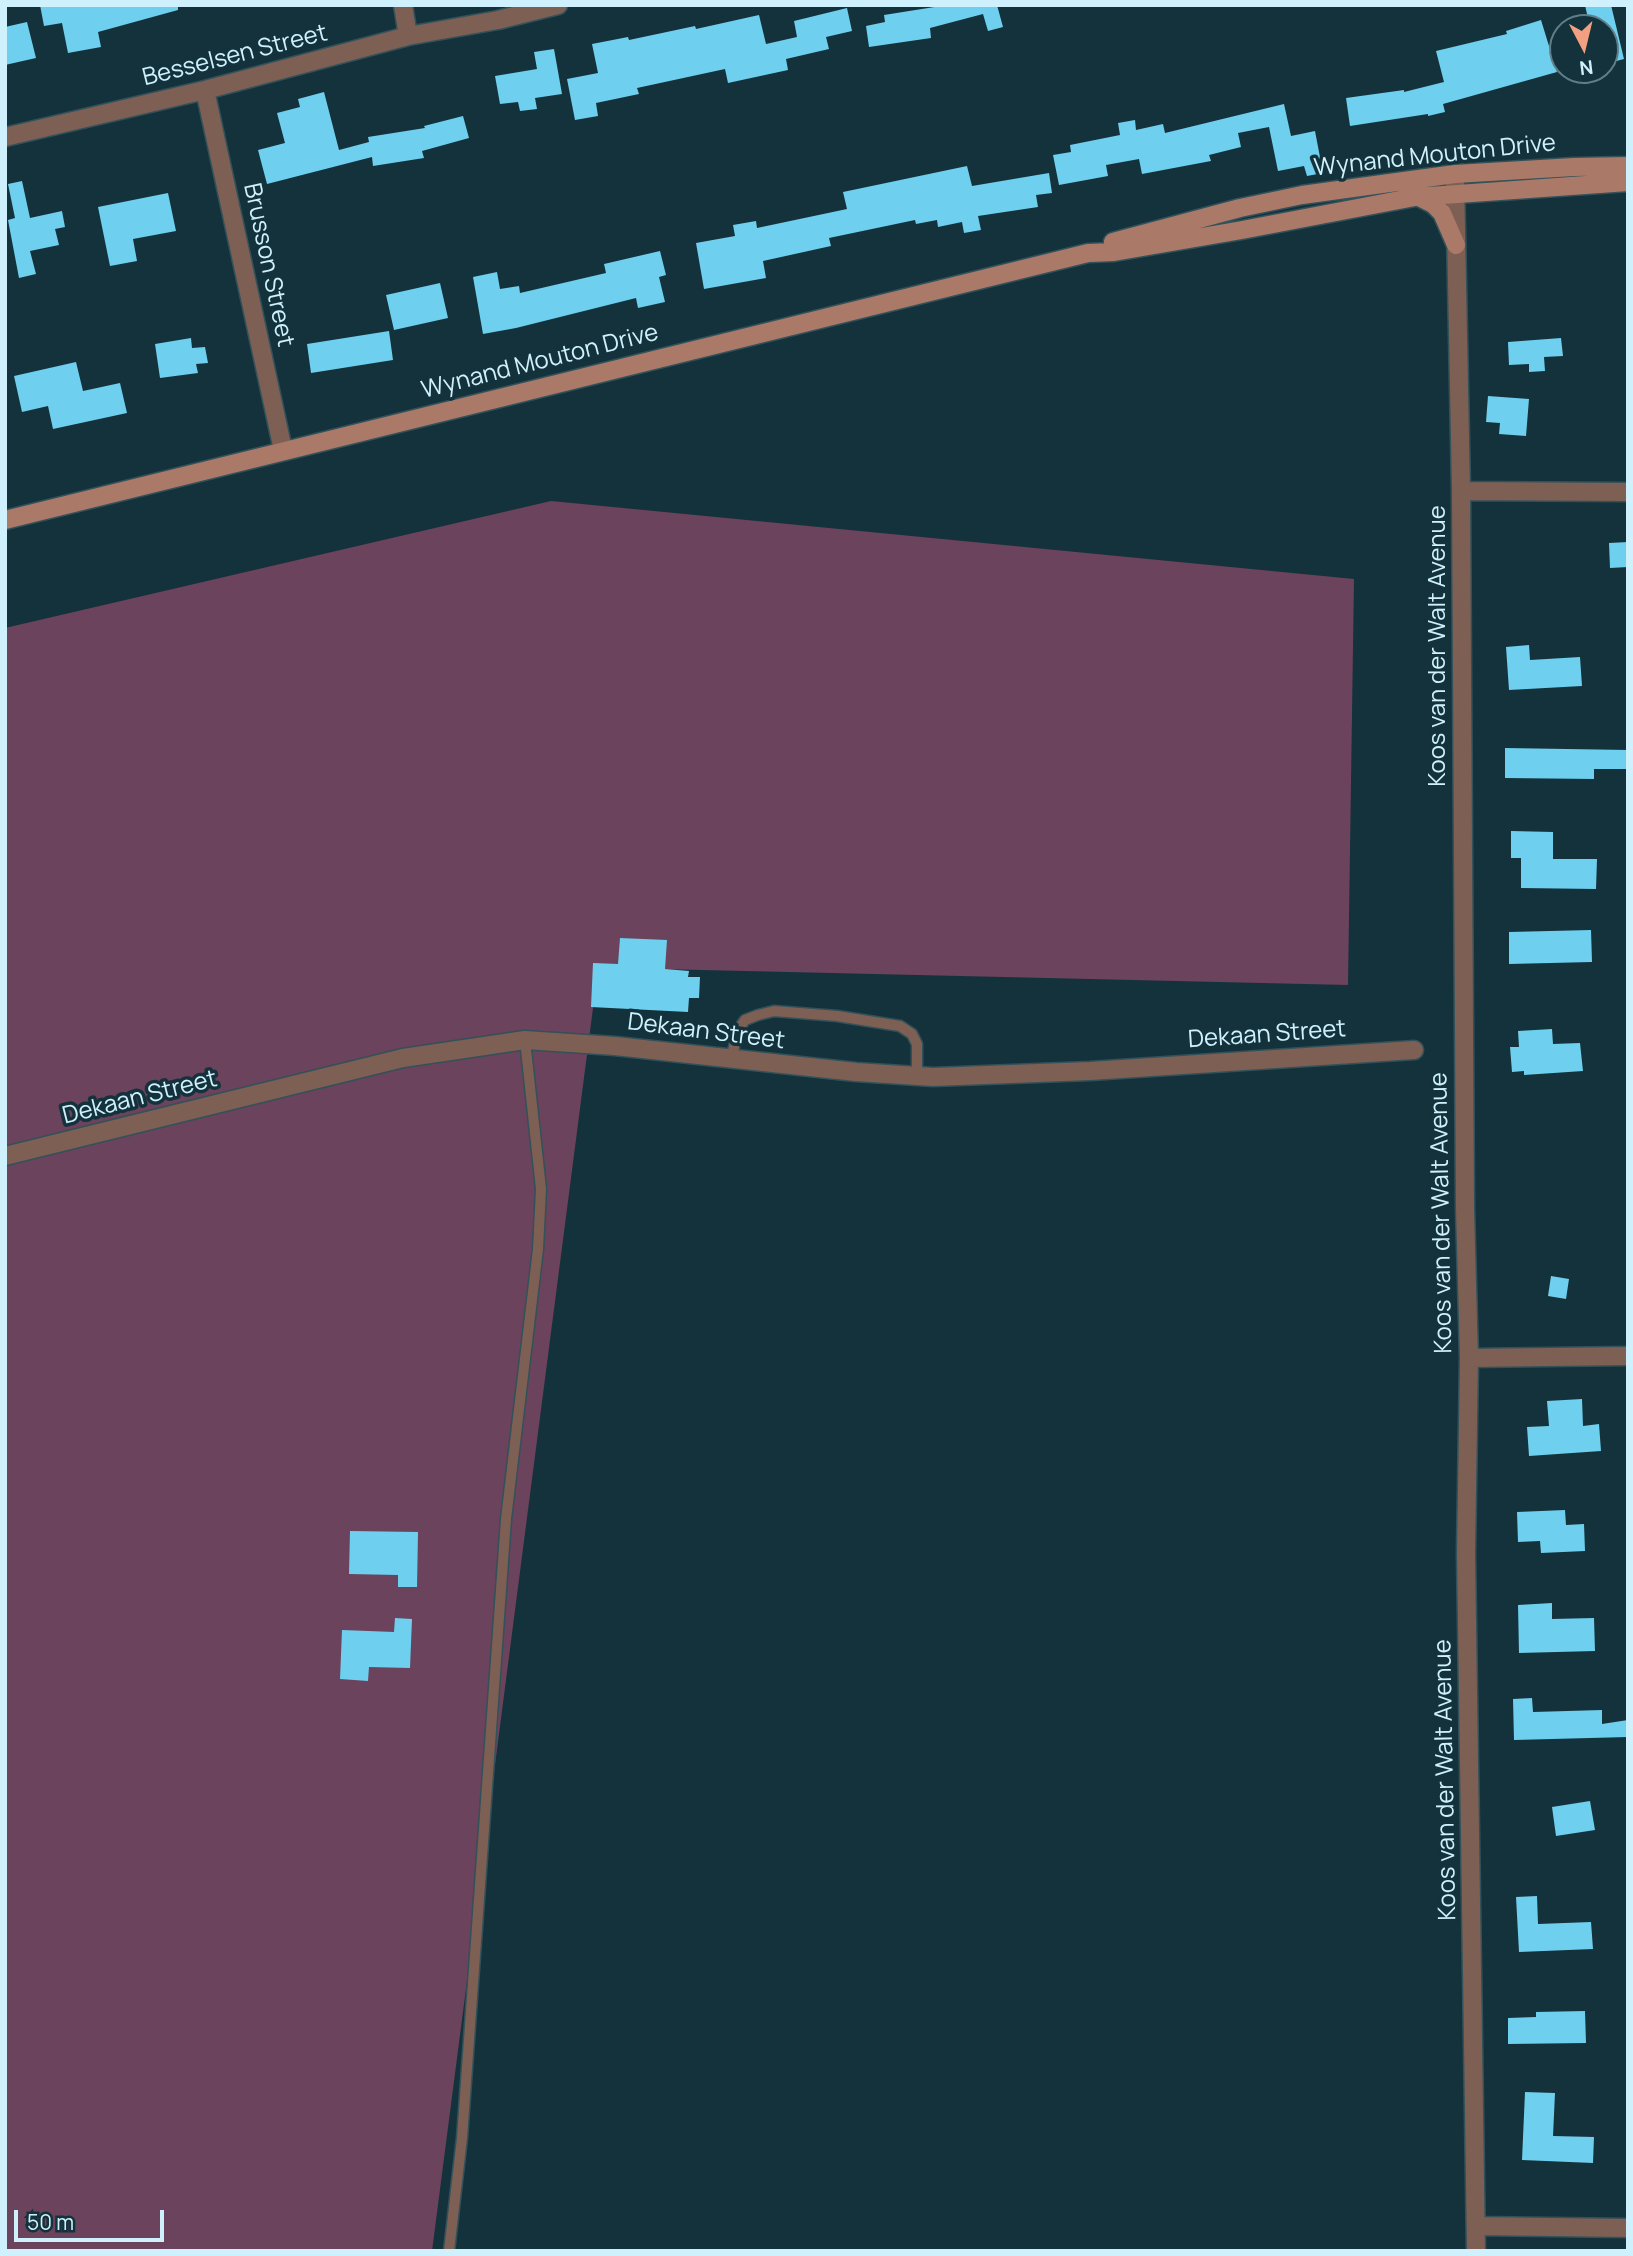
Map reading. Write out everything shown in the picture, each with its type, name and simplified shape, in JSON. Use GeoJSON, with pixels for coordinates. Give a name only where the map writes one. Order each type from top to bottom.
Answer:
{"type":"FeatureCollection","features":[{"type":"Feature","properties":{"kind":"street"},"geometry":{"type":"LineString","coordinates":[[403,5],[408,36]]}},
{"type":"Feature","properties":{"kind":"street","name":"Besselsen Street"},"geometry":{"type":"LineString","coordinates":[[5,137],[205,90],[408,36],[498,20],[558,5]]}},
{"type":"Feature","properties":{"kind":"street","name":"Brusson Street"},"geometry":{"type":"LineString","coordinates":[[205,90],[284,450]]}},
{"type":"Feature","properties":{"kind":"street","name":"Wynand Mouton Drive"},"geometry":{"type":"LineString","coordinates":[[5,520],[1088,253],[1118,240],[1240,208],[1310,194],[1455,174],[1628,166]]}},
{"type":"Feature","properties":{"kind":"street","name":"Koos van der Walt Avenue"},"geometry":{"type":"LineString","coordinates":[[1455,174],[1461,491],[1465,1208],[1469,1358],[1466,1553],[1476,2251]]}},
{"type":"Feature","properties":{"kind":"street","name":"Wynand Mouton Drive"},"geometry":{"type":"LineString","coordinates":[[1088,253],[1114,252],[1419,197],[1628,182]]}},
{"type":"Feature","properties":{"kind":"street"},"geometry":{"type":"LineString","coordinates":[[1310,194],[1313,217]]}},
{"type":"Feature","properties":{"kind":"street"},"geometry":{"type":"LineString","coordinates":[[1419,197],[1433,204],[1442,213],[1456,245]]}},
{"type":"Feature","properties":{"kind":"street"},"geometry":{"type":"LineString","coordinates":[[1461,491],[1628,492]]}},
{"type":"Feature","properties":{"kind":"street","name":"Dekaan Street"},"geometry":{"type":"LineString","coordinates":[[5,1156],[403,1058],[525,1040],[615,1046],[731,1060],[918,1076],[1078,1072],[1414,1050]]}},
{"type":"Feature","properties":{"kind":"street"},"geometry":{"type":"LineString","coordinates":[[1469,1358],[1628,1356]]}},
{"type":"Feature","properties":{"kind":"street"},"geometry":{"type":"LineString","coordinates":[[1476,2226],[1628,2228]]}},
{"type":"Feature","properties":{"kind":"lane"},"geometry":{"type":"LineString","coordinates":[[731,1060],[738,1030],[745,1020],[758,1014],[774,1011],[836,1016],[900,1026],[912,1034],[917,1044],[918,1076]]}},
{"type":"Feature","properties":{"kind":"lane"},"geometry":{"type":"LineString","coordinates":[[449,2251],[462,2138],[506,1520],[538,1249],[541,1189],[525,1040]]}},
{"type":"Feature","properties":{"kind":"shaded area"},"geometry":{"type":"Polygon","coordinates":[[[551,501],[1354,579],[1348,985],[659,969],[596,985],[432,2251],[5,2251],[5,628],[551,501]]]}},
{"type":"Feature","properties":{"kind":"building"},"geometry":{"type":"Polygon","coordinates":[[[40,5],[178,5],[178,10],[98,32],[101,47],[68,53],[62,23],[44,26],[40,5]]]}},
{"type":"Feature","properties":{"kind":"building"},"geometry":{"type":"Polygon","coordinates":[[[947,5],[997,5],[1003,27],[988,31],[983,14],[930,28],[931,38],[869,47],[866,26],[885,22],[884,15],[947,5]]]}},
{"type":"Feature","properties":{"kind":"building"},"geometry":{"type":"Polygon","coordinates":[[[1585,5],[1611,5],[1613,14],[1587,14],[1585,5]]]}},
{"type":"Feature","properties":{"kind":"building"},"geometry":{"type":"Polygon","coordinates":[[[847,8],[852,31],[826,37],[829,49],[786,59],[788,70],[728,83],[725,69],[637,88],[639,94],[596,103],[598,116],[575,120],[567,79],[598,73],[592,44],[628,37],[629,40],[695,26],[696,29],[759,15],[766,44],[797,37],[794,21],[847,8]]]}},
{"type":"Feature","properties":{"kind":"building"},"geometry":{"type":"Polygon","coordinates":[[[1541,20],[1549,46],[1549,74],[1443,104],[1445,112],[1350,126],[1346,98],[1404,92],[1444,82],[1436,51],[1507,34],[1506,31],[1541,20]]]}},
{"type":"Feature","properties":{"kind":"building"},"geometry":{"type":"Polygon","coordinates":[[[27,22],[36,58],[5,65],[5,27],[27,22]]]}},
{"type":"Feature","properties":{"kind":"building"},"geometry":{"type":"Polygon","coordinates":[[[1619,38],[1624,59],[1619,60],[1619,38]]]}},
{"type":"Feature","properties":{"kind":"building"},"geometry":{"type":"Polygon","coordinates":[[[554,49],[562,94],[535,98],[537,109],[520,111],[518,102],[500,104],[495,76],[537,69],[534,52],[554,49]]]}},
{"type":"Feature","properties":{"kind":"building"},"geometry":{"type":"Polygon","coordinates":[[[324,92],[339,150],[369,142],[368,137],[425,128],[424,126],[463,116],[469,138],[422,151],[424,158],[373,166],[372,157],[267,184],[258,150],[285,143],[277,113],[300,107],[298,99],[324,92]]]}},
{"type":"Feature","properties":{"kind":"building"},"geometry":{"type":"Polygon","coordinates":[[[1284,104],[1291,136],[1315,131],[1323,173],[1307,176],[1304,166],[1278,171],[1269,127],[1238,133],[1241,147],[1209,155],[1211,161],[1142,174],[1139,159],[1106,165],[1108,176],[1059,185],[1053,155],[1071,152],[1070,145],[1120,135],[1118,123],[1135,120],[1136,130],[1163,124],[1165,133],[1284,104]]]}},
{"type":"Feature","properties":{"kind":"building"},"geometry":{"type":"Polygon","coordinates":[[[967,166],[972,186],[1049,173],[1052,193],[1036,195],[1038,207],[978,216],[981,230],[964,233],[962,222],[938,227],[937,220],[916,224],[915,220],[829,238],[831,246],[763,261],[766,278],[704,289],[696,243],[735,236],[733,225],[756,221],[757,228],[847,209],[843,192],[967,166]]]}},
{"type":"Feature","properties":{"kind":"building"},"geometry":{"type":"Polygon","coordinates":[[[22,181],[30,218],[62,211],[65,227],[55,229],[59,245],[30,251],[36,274],[19,278],[8,220],[15,218],[8,184],[22,181]]]}},
{"type":"Feature","properties":{"kind":"building"},"geometry":{"type":"Polygon","coordinates":[[[168,193],[176,231],[133,239],[137,261],[110,266],[98,207],[168,193]]]}},
{"type":"Feature","properties":{"kind":"building"},"geometry":{"type":"Polygon","coordinates":[[[660,251],[666,275],[659,277],[665,302],[638,308],[636,298],[483,334],[473,277],[497,272],[500,289],[519,286],[520,293],[606,273],[604,264],[660,251]]]}},
{"type":"Feature","properties":{"kind":"building"},"geometry":{"type":"Polygon","coordinates":[[[440,283],[448,318],[394,330],[386,295],[440,283]]]}},
{"type":"Feature","properties":{"kind":"building"},"geometry":{"type":"Polygon","coordinates":[[[389,331],[393,360],[311,373],[307,344],[389,331]]]}},
{"type":"Feature","properties":{"kind":"building"},"geometry":{"type":"Polygon","coordinates":[[[191,338],[192,348],[205,347],[208,363],[196,364],[198,373],[160,378],[155,344],[191,338]]]}},
{"type":"Feature","properties":{"kind":"building"},"geometry":{"type":"Polygon","coordinates":[[[1561,338],[1563,356],[1544,357],[1545,371],[1529,372],[1529,364],[1509,365],[1508,342],[1561,338]]]}},
{"type":"Feature","properties":{"kind":"building"},"geometry":{"type":"Polygon","coordinates":[[[76,362],[83,391],[120,383],[127,413],[53,429],[48,406],[22,412],[14,376],[76,362]]]}},
{"type":"Feature","properties":{"kind":"building"},"geometry":{"type":"Polygon","coordinates":[[[1488,396],[1529,399],[1526,436],[1499,434],[1500,423],[1486,422],[1488,396]]]}},
{"type":"Feature","properties":{"kind":"building"},"geometry":{"type":"Polygon","coordinates":[[[1628,542],[1628,567],[1610,568],[1609,543],[1628,542]]]}},
{"type":"Feature","properties":{"kind":"building"},"geometry":{"type":"Polygon","coordinates":[[[1529,645],[1530,660],[1580,657],[1582,686],[1509,690],[1506,647],[1529,645]]]}},
{"type":"Feature","properties":{"kind":"building"},"geometry":{"type":"Polygon","coordinates":[[[1505,748],[1628,750],[1628,769],[1594,769],[1594,779],[1505,778],[1505,748]]]}},
{"type":"Feature","properties":{"kind":"building"},"geometry":{"type":"Polygon","coordinates":[[[1511,831],[1553,832],[1553,859],[1597,859],[1596,889],[1521,888],[1521,858],[1511,858],[1511,831]]]}},
{"type":"Feature","properties":{"kind":"building"},"geometry":{"type":"Polygon","coordinates":[[[1591,930],[1592,962],[1509,964],[1509,932],[1591,930]]]}},
{"type":"Feature","properties":{"kind":"building"},"geometry":{"type":"Polygon","coordinates":[[[620,938],[667,940],[665,969],[689,971],[688,977],[700,977],[699,998],[689,998],[688,1012],[591,1007],[593,963],[618,964],[620,938]]]}},
{"type":"Feature","properties":{"kind":"building"},"geometry":{"type":"Polygon","coordinates":[[[1552,1029],[1553,1044],[1580,1043],[1583,1071],[1524,1075],[1524,1071],[1512,1072],[1510,1047],[1519,1047],[1518,1031],[1552,1029]]]}},
{"type":"Feature","properties":{"kind":"building"},"geometry":{"type":"Polygon","coordinates":[[[1551,1276],[1569,1279],[1566,1299],[1548,1296],[1551,1276]]]}},
{"type":"Feature","properties":{"kind":"building"},"geometry":{"type":"Polygon","coordinates":[[[1582,1399],[1583,1426],[1599,1424],[1601,1451],[1529,1456],[1527,1427],[1549,1426],[1547,1401],[1582,1399]]]}},
{"type":"Feature","properties":{"kind":"building"},"geometry":{"type":"Polygon","coordinates":[[[1565,1510],[1566,1525],[1584,1524],[1585,1551],[1541,1553],[1540,1541],[1518,1542],[1517,1512],[1565,1510]]]}},
{"type":"Feature","properties":{"kind":"building"},"geometry":{"type":"Polygon","coordinates":[[[350,1531],[418,1532],[417,1587],[398,1587],[398,1575],[349,1574],[350,1531]]]}},
{"type":"Feature","properties":{"kind":"building"},"geometry":{"type":"Polygon","coordinates":[[[1552,1603],[1552,1619],[1594,1618],[1595,1651],[1519,1653],[1518,1605],[1552,1603]]]}},
{"type":"Feature","properties":{"kind":"building"},"geometry":{"type":"Polygon","coordinates":[[[395,1618],[412,1619],[410,1668],[369,1667],[368,1681],[340,1679],[342,1630],[394,1632],[395,1618]]]}},
{"type":"Feature","properties":{"kind":"building"},"geometry":{"type":"Polygon","coordinates":[[[1532,1698],[1533,1712],[1602,1710],[1602,1724],[1628,1720],[1628,1737],[1514,1740],[1513,1699],[1532,1698]]]}},
{"type":"Feature","properties":{"kind":"building"},"geometry":{"type":"Polygon","coordinates":[[[1590,1801],[1595,1830],[1556,1836],[1552,1807],[1590,1801]]]}},
{"type":"Feature","properties":{"kind":"building"},"geometry":{"type":"Polygon","coordinates":[[[1537,1896],[1538,1924],[1591,1922],[1593,1949],[1519,1952],[1516,1897],[1537,1896]]]}},
{"type":"Feature","properties":{"kind":"building"},"geometry":{"type":"Polygon","coordinates":[[[1585,2011],[1586,2043],[1508,2044],[1508,2018],[1536,2017],[1536,2012],[1585,2011]]]}},
{"type":"Feature","properties":{"kind":"building"},"geometry":{"type":"Polygon","coordinates":[[[1525,2092],[1555,2093],[1553,2136],[1594,2137],[1593,2163],[1522,2160],[1525,2092]]]}}]}
